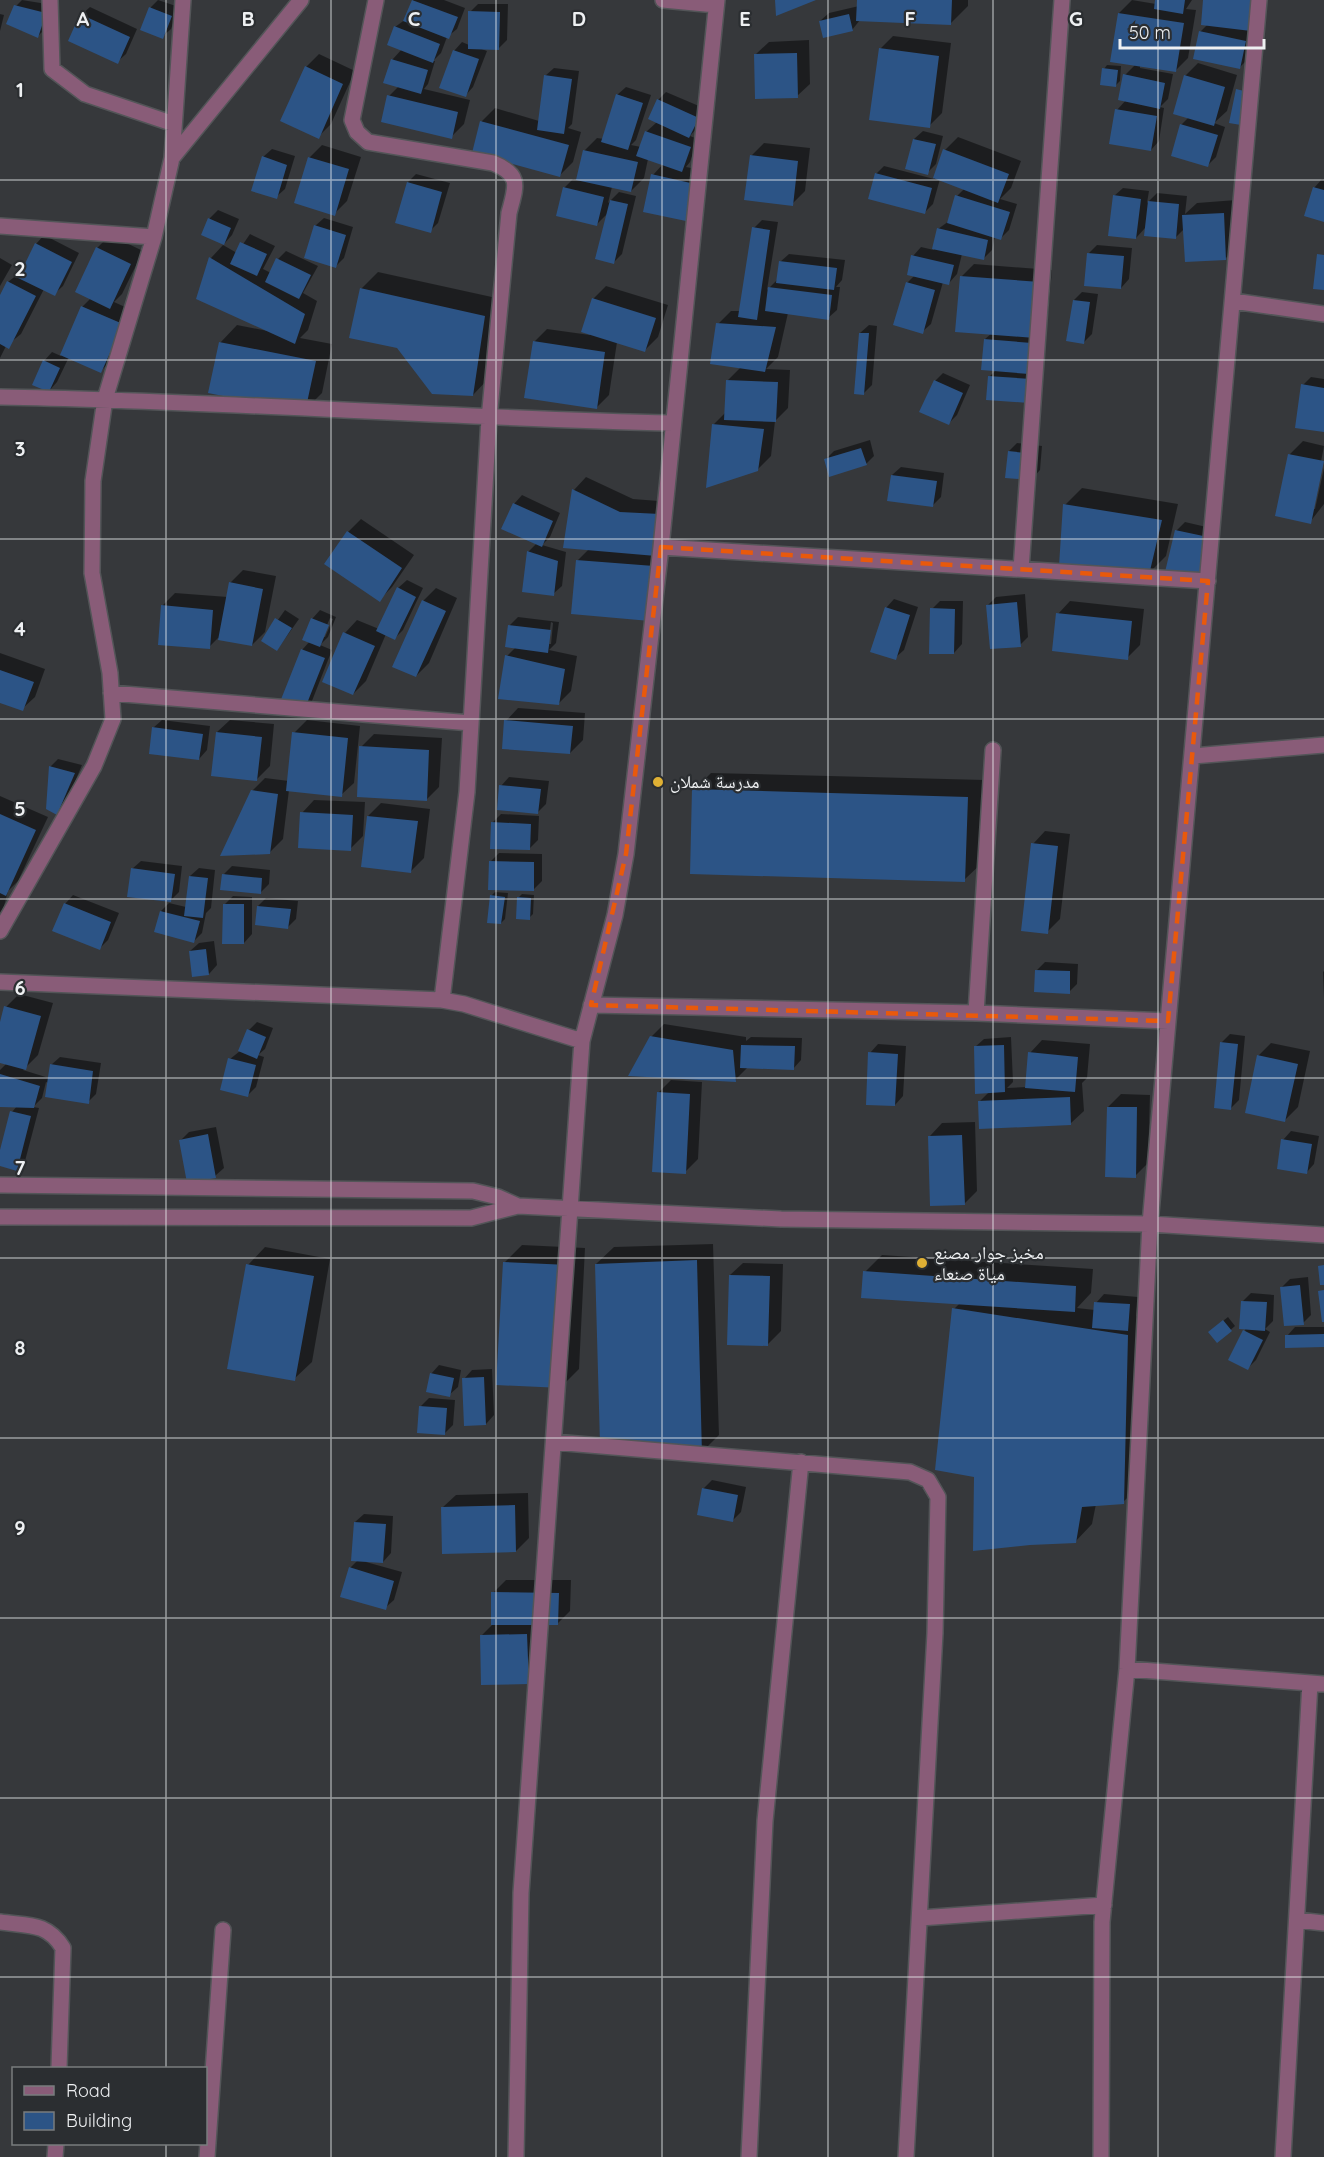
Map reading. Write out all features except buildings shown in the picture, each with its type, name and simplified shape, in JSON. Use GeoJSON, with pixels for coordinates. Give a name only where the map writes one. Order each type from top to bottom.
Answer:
{"type":"FeatureCollection","features":[{"type":"Feature","properties":{"kind":"street"},"geometry":{"type":"LineString","coordinates":[[50,0],[52,69],[85,94],[174,124]]}},
{"type":"Feature","properties":{"kind":"street"},"geometry":{"type":"LineString","coordinates":[[0,931],[94,766],[112,719],[111,693],[92,573],[93,481],[105,399],[154,237],[172,158],[183,0]]}},
{"type":"Feature","properties":{"kind":"street"},"geometry":{"type":"LineString","coordinates":[[172,158],[301,0]]}},
{"type":"Feature","properties":{"kind":"street"},"geometry":{"type":"LineString","coordinates":[[376,0],[352,120],[357,132],[368,142],[493,163],[506,168],[514,177],[516,187],[509,213],[489,419],[467,792],[442,1000]]}},
{"type":"Feature","properties":{"kind":"street"},"geometry":{"type":"LineString","coordinates":[[516,2157],[521,1893],[572,1208],[582,1041],[615,915],[626,854],[661,547],[717,2],[663,0]]}},
{"type":"Feature","properties":{"kind":"street"},"geometry":{"type":"LineString","coordinates":[[1021,569],[1062,0]]}},
{"type":"Feature","properties":{"kind":"street"},"geometry":{"type":"LineString","coordinates":[[1101,2157],[1104,1905],[1127,1669],[1150,1224],[1259,0]]}},
{"type":"Feature","properties":{"kind":"street"},"geometry":{"type":"LineString","coordinates":[[0,226],[154,237]]}},
{"type":"Feature","properties":{"kind":"street"},"geometry":{"type":"LineString","coordinates":[[1233,301],[1324,314]]}},
{"type":"Feature","properties":{"kind":"street"},"geometry":{"type":"LineString","coordinates":[[0,397],[105,399],[489,419],[673,423]]}},
{"type":"Feature","properties":{"kind":"street"},"geometry":{"type":"LineString","coordinates":[[661,547],[1208,581]]}},
{"type":"Feature","properties":{"kind":"street"},"geometry":{"type":"LineString","coordinates":[[111,693],[471,723]]}},
{"type":"Feature","properties":{"kind":"street"},"geometry":{"type":"LineString","coordinates":[[1193,756],[1324,745]]}},
{"type":"Feature","properties":{"kind":"street"},"geometry":{"type":"LineString","coordinates":[[976,1013],[993,750]]}},
{"type":"Feature","properties":{"kind":"street"},"geometry":{"type":"LineString","coordinates":[[0,982],[442,1000],[464,1004],[582,1041]]}},
{"type":"Feature","properties":{"kind":"street"},"geometry":{"type":"LineString","coordinates":[[591,1005],[976,1013],[1168,1020]]}},
{"type":"Feature","properties":{"kind":"street"},"geometry":{"type":"LineString","coordinates":[[0,1185],[474,1191],[498,1197],[518,1206]]}},
{"type":"Feature","properties":{"kind":"street"},"geometry":{"type":"LineString","coordinates":[[0,1217],[471,1218],[518,1206],[781,1219],[1150,1224],[1324,1235]]}},
{"type":"Feature","properties":{"kind":"street"},"geometry":{"type":"LineString","coordinates":[[554,1442],[910,1472],[928,1480],[938,1497],[936,1633],[906,2157]]}},
{"type":"Feature","properties":{"kind":"street"},"geometry":{"type":"LineString","coordinates":[[749,2157],[765,1821],[801,1462]]}},
{"type":"Feature","properties":{"kind":"street"},"geometry":{"type":"LineString","coordinates":[[1127,1669],[1317,1684],[1297,1920],[1283,2157]]}},
{"type":"Feature","properties":{"kind":"street"},"geometry":{"type":"LineString","coordinates":[[920,1918],[1104,1905]]}},
{"type":"Feature","properties":{"kind":"street"},"geometry":{"type":"LineString","coordinates":[[1297,1920],[1324,1923]]}},
{"type":"Feature","properties":{"kind":"street"},"geometry":{"type":"LineString","coordinates":[[0,1922],[45,1928],[55,1935],[63,1948],[58,2067]]}},
{"type":"Feature","properties":{"kind":"street"},"geometry":{"type":"LineString","coordinates":[[207,2157],[223,1930]]}},
{"type":"Feature","properties":{"kind":"highlighted area"},"geometry":{"type":"Polygon","coordinates":[[[661,547],[1208,581],[1168,1021],[591,1005],[626,854],[661,547]]]}},
{"type":"Feature","properties":{"kind":"place","name":"مدرسة شملان"},"geometry":{"type":"Point","coordinates":[658,782]}},
{"type":"Feature","properties":{"kind":"place","name":"مخبز جوار مصنع مياة صنعاء"},"geometry":{"type":"Point","coordinates":[922,1263]}}]}
